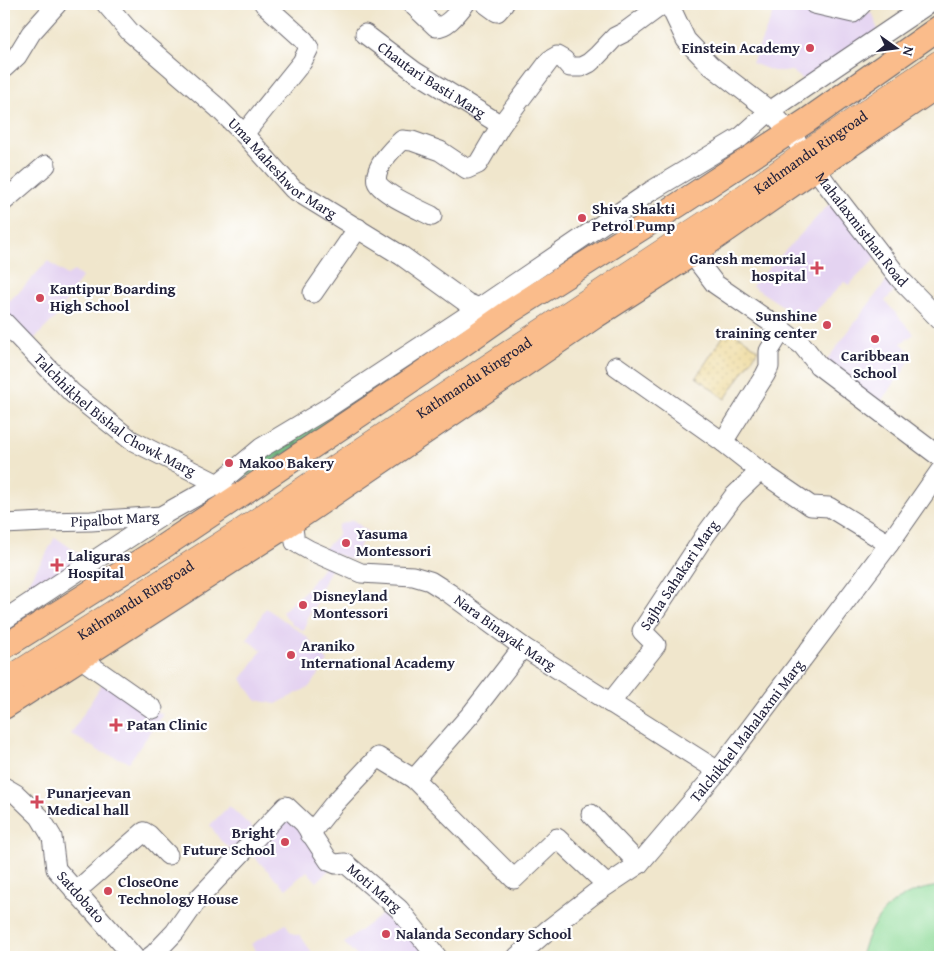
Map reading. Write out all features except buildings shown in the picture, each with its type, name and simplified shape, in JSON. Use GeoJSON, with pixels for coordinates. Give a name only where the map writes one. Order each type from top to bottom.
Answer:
{"type":"FeatureCollection","features":[{"type":"Feature","properties":{"kind":"highway","name":"Kathmandu Ringroad"},"geometry":{"type":"LineString","coordinates":[[4,684],[243,532],[353,457],[724,213],[803,150],[870,92],[940,47]]}},
{"type":"Feature","properties":{"kind":"highway","name":"Kathmandu Ringroad"},"geometry":{"type":"LineString","coordinates":[[4,667],[227,524],[506,336],[726,194],[803,150],[940,64]]}},
{"type":"Feature","properties":{"kind":"main road"},"geometry":{"type":"LineString","coordinates":[[4,707],[292,522],[594,317],[692,254],[803,150],[940,27]]}},
{"type":"Feature","properties":{"kind":"main road"},"geometry":{"type":"LineString","coordinates":[[4,647],[161,548],[226,491],[422,373],[509,312],[678,206],[803,150],[940,84]]}},
{"type":"Feature","properties":{"kind":"street"},"geometry":{"type":"LineString","coordinates":[[4,68],[17,56],[30,32],[57,4]]}},
{"type":"Feature","properties":{"kind":"street","name":"Uma Maheshwor Marg"},"geometry":{"type":"LineString","coordinates":[[106,4],[130,32],[218,108],[293,189],[402,256],[467,303],[479,308]]}},
{"type":"Feature","properties":{"kind":"street"},"geometry":{"type":"LineString","coordinates":[[244,134],[302,62],[309,48],[304,40],[264,4]]}},
{"type":"Feature","properties":{"kind":"street"},"geometry":{"type":"LineString","coordinates":[[414,6],[436,27],[442,27],[465,4]]}},
{"type":"Feature","properties":{"kind":"street"},"geometry":{"type":"LineString","coordinates":[[486,4],[497,12],[504,4]]}},
{"type":"Feature","properties":{"kind":"street","name":"Chautari Basti Marg"},"geometry":{"type":"LineString","coordinates":[[432,216],[397,198],[376,183],[376,174],[390,152],[402,140],[412,141],[440,151],[467,169],[478,164],[501,125],[550,60],[557,56],[570,67],[580,68],[597,56],[615,38],[664,4]]}},
{"type":"Feature","properties":{"kind":"street","name":"Mahalaxmisthan Road"},"geometry":{"type":"LineString","coordinates":[[669,4],[686,40],[710,65],[770,111],[803,150],[828,186],[900,279],[940,320]]}},
{"type":"Feature","properties":{"kind":"street"},"geometry":{"type":"LineString","coordinates":[[814,4],[853,13],[862,4]]}},
{"type":"Feature","properties":{"kind":"street","name":"Pipalbot Marg"},"geometry":{"type":"LineString","coordinates":[[4,524],[161,516],[226,491],[260,448],[326,408],[479,308],[651,191],[742,137],[770,111],[928,4]]}},
{"type":"Feature","properties":{"kind":"street","name":"Chautari Basti Marg"},"geometry":{"type":"LineString","coordinates":[[364,34],[414,71],[501,125]]}},
{"type":"Feature","properties":{"kind":"street"},"geometry":{"type":"LineString","coordinates":[[4,201],[46,164]]}},
{"type":"Feature","properties":{"kind":"street"},"geometry":{"type":"LineString","coordinates":[[313,293],[358,228]]}},
{"type":"Feature","properties":{"kind":"street"},"geometry":{"type":"LineString","coordinates":[[692,254],[715,284],[803,346],[818,365],[940,457]]}},
{"type":"Feature","properties":{"kind":"street","name":"Talchhikhel Bishal Chowk Marg"},"geometry":{"type":"LineString","coordinates":[[4,322],[72,393],[131,440],[226,491]]}},
{"type":"Feature","properties":{"kind":"street"},"geometry":{"type":"LineString","coordinates":[[723,442],[765,375],[768,367],[769,351],[782,330]]}},
{"type":"Feature","properties":{"kind":"street"},"geometry":{"type":"LineString","coordinates":[[616,366],[811,506],[829,507],[889,544]]}},
{"type":"Feature","properties":{"kind":"street","name":"Sajha Sahakari Marg"},"geometry":{"type":"LineString","coordinates":[[610,703],[656,645],[642,631],[706,534],[734,496],[760,471]]}},
{"type":"Feature","properties":{"kind":"street","name":"Talchikhel Mahalaxmi Marg"},"geometry":{"type":"LineString","coordinates":[[517,957],[549,929],[606,885],[639,864],[718,771],[889,544],[940,471]]}},
{"type":"Feature","properties":{"kind":"street"},"geometry":{"type":"LineString","coordinates":[[4,620],[161,516]]}},
{"type":"Feature","properties":{"kind":"street","name":"Nara Binayak Marg"},"geometry":{"type":"LineString","coordinates":[[292,522],[295,542],[308,550],[362,573],[413,576],[430,581],[523,648],[718,771]]}},
{"type":"Feature","properties":{"kind":"street"},"geometry":{"type":"LineString","coordinates":[[414,779],[472,712],[523,648]]}},
{"type":"Feature","properties":{"kind":"street"},"geometry":{"type":"LineString","coordinates":[[80,658],[153,709]]}},
{"type":"Feature","properties":{"kind":"street"},"geometry":{"type":"LineString","coordinates":[[310,834],[333,805],[378,757],[414,779],[514,878],[557,838],[606,885]]}},
{"type":"Feature","properties":{"kind":"street","name":"Satdobato"},"geometry":{"type":"LineString","coordinates":[[4,787],[16,794],[40,817],[52,837],[56,868],[75,892],[134,957]]}},
{"type":"Feature","properties":{"kind":"street","name":"Moti Marg"},"geometry":{"type":"LineString","coordinates":[[150,957],[175,932],[198,899],[286,806],[304,823],[329,861],[336,864],[345,863],[399,909],[438,957]]}},
{"type":"Feature","properties":{"kind":"street"},"geometry":{"type":"LineString","coordinates":[[591,814],[639,864]]}},
{"type":"Feature","properties":{"kind":"street"},"geometry":{"type":"LineString","coordinates":[[75,892],[144,832],[168,855]]}},
{"type":"Feature","properties":{"kind":"shaded area","name":"Einstein Academy"},"geometry":{"type":"Polygon","coordinates":[[[777,4],[828,4],[873,14],[879,34],[813,87],[792,71],[773,71],[752,63],[777,4]]]}},
{"type":"Feature","properties":{"kind":"shaded area","name":"Ganesh memorial hospital"},"geometry":{"type":"Polygon","coordinates":[[[835,198],[879,255],[849,285],[844,282],[806,321],[752,286],[835,198]]]}},
{"type":"Feature","properties":{"kind":"shaded area","name":"Kantipur Boarding High School"},"geometry":{"type":"Polygon","coordinates":[[[48,261],[67,275],[74,271],[82,277],[57,316],[32,341],[4,315],[4,305],[48,261]]]}},
{"type":"Feature","properties":{"kind":"shaded area","name":"Caribbean School"},"geometry":{"type":"Polygon","coordinates":[[[890,276],[897,288],[885,301],[914,334],[901,343],[913,355],[878,405],[823,365],[890,276]]]}},
{"type":"Feature","properties":{"kind":"shaded area","name":"Yasuma Montessori"},"geometry":{"type":"Polygon","coordinates":[[[353,520],[367,531],[353,560],[323,550],[338,535],[338,525],[353,520]]]}},
{"type":"Feature","properties":{"kind":"shaded area","name":"Laliguras Hospital"},"geometry":{"type":"Polygon","coordinates":[[[55,537],[84,557],[40,597],[21,597],[33,574],[55,537]]]}},
{"type":"Feature","properties":{"kind":"shaded area","name":"Disneyland Montessori"},"geometry":{"type":"Polygon","coordinates":[[[325,565],[332,568],[319,591],[321,597],[309,614],[304,631],[292,624],[282,612],[306,590],[325,565]]]}},
{"type":"Feature","properties":{"kind":"shaded area","name":"Araniko International Academy"},"geometry":{"type":"Polygon","coordinates":[[[266,608],[305,635],[328,661],[309,687],[276,704],[256,700],[241,679],[262,650],[247,640],[266,608]]]}},
{"type":"Feature","properties":{"kind":"shaded area","name":"Patan Clinic"},"geometry":{"type":"Polygon","coordinates":[[[105,679],[163,715],[129,762],[99,751],[71,734],[105,679]]]}},
{"type":"Feature","properties":{"kind":"shaded area"},"geometry":{"type":"Polygon","coordinates":[[[229,806],[257,832],[235,853],[220,840],[210,825],[229,806]]]}},
{"type":"Feature","properties":{"kind":"shaded area","name":"Bright Future School"},"geometry":{"type":"Polygon","coordinates":[[[287,810],[333,866],[317,882],[307,871],[286,889],[248,851],[287,810]]]}},
{"type":"Feature","properties":{"kind":"shaded area","name":"Nalanda Secondary School"},"geometry":{"type":"Polygon","coordinates":[[[389,909],[436,957],[358,957],[344,943],[389,909]]]}},
{"type":"Feature","properties":{"kind":"shaded area"},"geometry":{"type":"Polygon","coordinates":[[[286,924],[295,935],[300,935],[315,957],[260,957],[251,944],[286,924]]]}},
{"type":"Feature","properties":{"kind":"green space"},"geometry":{"type":"Polygon","coordinates":[[[486,314],[350,416],[227,488],[225,483],[486,314]]]}},
{"type":"Feature","properties":{"kind":"green space"},"geometry":{"type":"Polygon","coordinates":[[[940,886],[940,957],[861,957],[871,929],[888,908],[910,893],[940,886]]]}},
{"type":"Feature","properties":{"kind":"sand"},"geometry":{"type":"Polygon","coordinates":[[[729,328],[758,350],[725,399],[696,377],[729,328]]]}},
{"type":"Feature","properties":{"kind":"place","name":"Einstein Academy"},"geometry":{"type":"Point","coordinates":[810,48]}},
{"type":"Feature","properties":{"kind":"place","name":"Shiva Shakti Petrol Pump"},"geometry":{"type":"Point","coordinates":[582,218]}},
{"type":"Feature","properties":{"kind":"place","name":"Ganesh memorial hospital"},"geometry":{"type":"Point","coordinates":[817,268]}},
{"type":"Feature","properties":{"kind":"place","name":"Kantipur Boarding High School"},"geometry":{"type":"Point","coordinates":[40,298]}},
{"type":"Feature","properties":{"kind":"place","name":"Sunshine training center"},"geometry":{"type":"Point","coordinates":[827,325]}},
{"type":"Feature","properties":{"kind":"place","name":"Caribbean School"},"geometry":{"type":"Point","coordinates":[875,339]}},
{"type":"Feature","properties":{"kind":"place","name":"Makoo Bakery"},"geometry":{"type":"Point","coordinates":[229,463]}},
{"type":"Feature","properties":{"kind":"place","name":"Yasuma Montessori"},"geometry":{"type":"Point","coordinates":[346,543]}},
{"type":"Feature","properties":{"kind":"place","name":"Laliguras Hospital"},"geometry":{"type":"Point","coordinates":[57,565]}},
{"type":"Feature","properties":{"kind":"place","name":"Disneyland Montessori"},"geometry":{"type":"Point","coordinates":[303,605]}},
{"type":"Feature","properties":{"kind":"place","name":"Araniko International Academy"},"geometry":{"type":"Point","coordinates":[291,655]}},
{"type":"Feature","properties":{"kind":"place","name":"Patan Clinic"},"geometry":{"type":"Point","coordinates":[116,725]}},
{"type":"Feature","properties":{"kind":"place","name":"Punarjeevan Medical hall"},"geometry":{"type":"Point","coordinates":[37,802]}},
{"type":"Feature","properties":{"kind":"place","name":"Bright Future School"},"geometry":{"type":"Point","coordinates":[285,842]}},
{"type":"Feature","properties":{"kind":"place","name":"CloseOne Technology House"},"geometry":{"type":"Point","coordinates":[108,891]}},
{"type":"Feature","properties":{"kind":"place","name":"Nalanda Secondary School"},"geometry":{"type":"Point","coordinates":[386,934]}}]}
